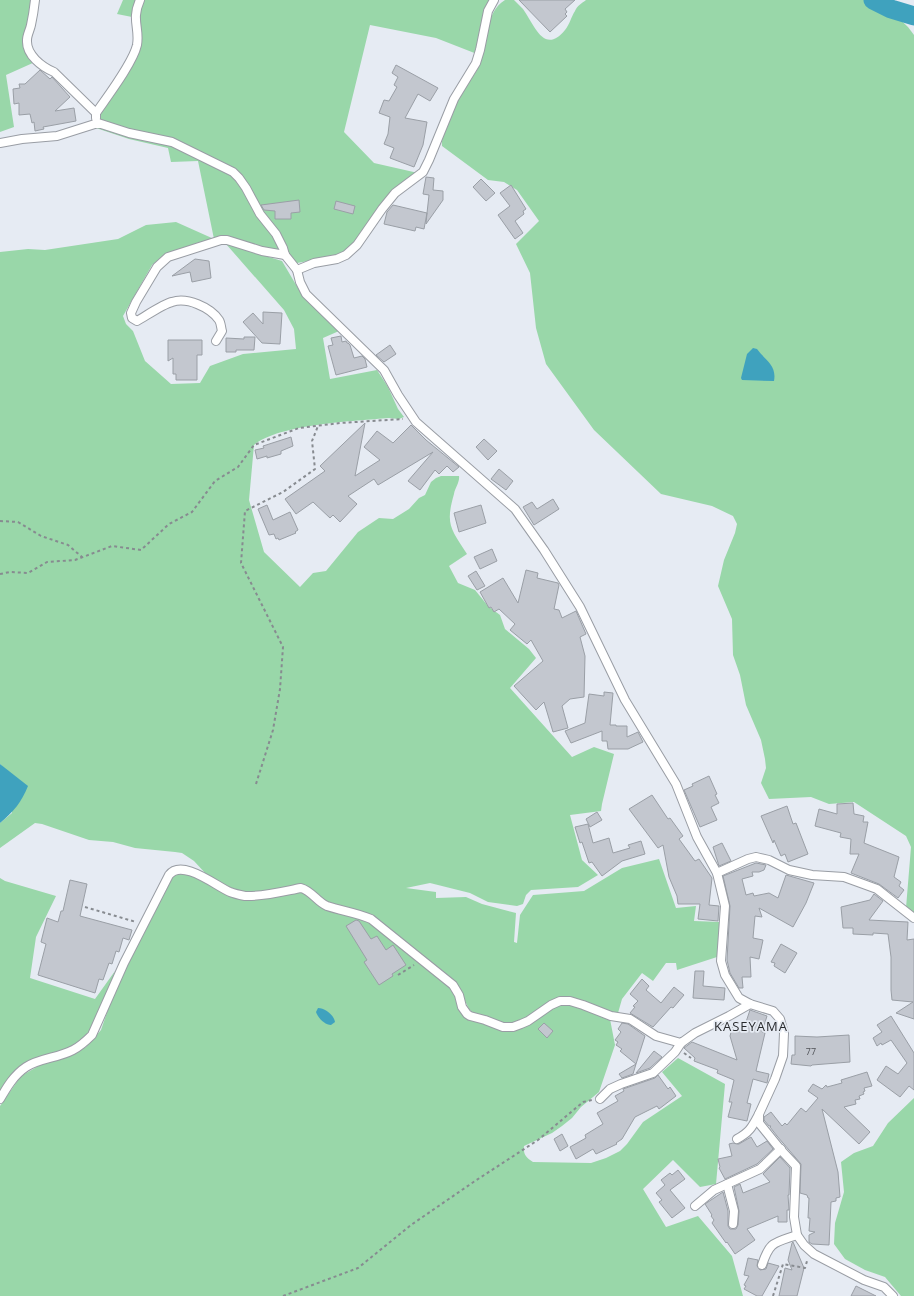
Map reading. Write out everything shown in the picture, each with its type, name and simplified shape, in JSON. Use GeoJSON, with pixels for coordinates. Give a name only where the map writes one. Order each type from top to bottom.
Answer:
{"type":"FeatureCollection","features":[{"type":"Feature","properties":{"kind":"street"},"geometry":{"type":"LineString","coordinates":[[35,0],[34,12],[27,41],[30,50],[37,61],[54,72],[96,113],[98,123]]}},
{"type":"Feature","properties":{"kind":"street"},"geometry":{"type":"LineString","coordinates":[[96,113],[134,53],[137,44],[135,18],[136,8],[140,0]]}},
{"type":"Feature","properties":{"kind":"street"},"geometry":{"type":"LineString","coordinates":[[297,270],[314,263],[337,259],[346,255],[357,245],[395,194],[422,172],[429,160],[454,99],[476,64],[488,11],[494,0]]}},
{"type":"Feature","properties":{"kind":"street"},"geometry":{"type":"LineString","coordinates":[[0,144],[22,139],[57,136],[98,123],[129,133],[172,142],[233,172],[246,188],[260,214],[276,234],[285,255],[297,270],[300,282],[306,294],[384,370],[412,418],[515,509],[544,550],[580,607],[625,700],[676,784],[697,837],[716,873],[725,906],[721,961],[725,975],[739,998],[750,1004],[773,1011],[780,1019],[784,1033],[783,1056],[775,1079],[752,1128],[746,1134],[737,1139]]}},
{"type":"Feature","properties":{"kind":"street"},"geometry":{"type":"LineString","coordinates":[[216,341],[222,331],[220,321],[212,312],[184,300],[172,302],[137,321],[132,318],[131,313],[136,302],[157,267],[168,257],[221,240],[227,240],[262,251],[285,255]]}},
{"type":"Feature","properties":{"kind":"street"},"geometry":{"type":"LineString","coordinates":[[716,873],[756,857],[769,860],[789,870],[812,876],[844,877],[877,889],[914,918]]}},
{"type":"Feature","properties":{"kind":"street"},"geometry":{"type":"LineString","coordinates":[[0,1099],[12,1081],[25,1068],[40,1060],[72,1050],[84,1043],[92,1035],[124,963],[169,875],[175,870],[181,869],[201,876],[239,895],[254,896],[301,888],[307,890],[326,906],[360,914],[371,919],[452,985],[459,995],[464,1011],[470,1016],[503,1027],[513,1027],[528,1021],[551,1005],[560,1001],[570,1001],[611,1016],[630,1019],[656,1036],[681,1043]]}},
{"type":"Feature","properties":{"kind":"street"},"geometry":{"type":"LineString","coordinates":[[600,1099],[610,1089],[653,1073],[675,1052],[681,1043],[695,1032],[750,1004]]}},
{"type":"Feature","properties":{"kind":"street"},"geometry":{"type":"LineString","coordinates":[[759,1114],[760,1123],[796,1166],[794,1207],[797,1235],[804,1245],[814,1254],[864,1280],[884,1287],[893,1296]]}},
{"type":"Feature","properties":{"kind":"street"},"geometry":{"type":"LineString","coordinates":[[695,1206],[714,1190],[760,1169],[781,1149]]}},
{"type":"Feature","properties":{"kind":"street"},"geometry":{"type":"LineString","coordinates":[[727,1184],[734,1211],[733,1224]]}},
{"type":"Feature","properties":{"kind":"street"},"geometry":{"type":"LineString","coordinates":[[762,1265],[770,1245],[797,1235]]}},
{"type":"Feature","properties":{"kind":"path"},"geometry":{"type":"LineString","coordinates":[[0,574],[10,572],[28,574],[47,562],[75,560],[112,546],[141,550],[169,524],[192,512],[215,481],[238,467],[254,445],[299,428],[412,418]]}},
{"type":"Feature","properties":{"kind":"path"},"geometry":{"type":"LineString","coordinates":[[256,784],[273,730],[280,689],[283,647],[241,563],[245,511],[283,492],[315,469],[312,441],[318,426]]}},
{"type":"Feature","properties":{"kind":"path"},"geometry":{"type":"LineString","coordinates":[[0,521],[18,522],[41,536],[68,545],[82,557]]}},
{"type":"Feature","properties":{"kind":"path"},"geometry":{"type":"LineString","coordinates":[[85,907],[144,924]]}},
{"type":"Feature","properties":{"kind":"path"},"geometry":{"type":"LineString","coordinates":[[398,975],[422,960]]}},
{"type":"Feature","properties":{"kind":"path"},"geometry":{"type":"LineString","coordinates":[[283,1296],[358,1268],[411,1225],[538,1140],[583,1102],[600,1099]]}},
{"type":"Feature","properties":{"kind":"path"},"geometry":{"type":"LineString","coordinates":[[773,1296],[783,1264],[805,1268],[810,1251]]}},
{"type":"Feature","properties":{"kind":"green space"},"geometry":{"type":"Polygon","coordinates":[[[0,0],[37,0],[30,39],[35,62],[6,75],[14,127],[0,132],[0,0]]]}},
{"type":"Feature","properties":{"kind":"green space"},"geometry":{"type":"Polygon","coordinates":[[[123,0],[138,0],[132,17],[117,14],[123,0]]]}},
{"type":"Feature","properties":{"kind":"green space"},"geometry":{"type":"Polygon","coordinates":[[[142,0],[490,0],[477,54],[436,38],[370,25],[344,132],[374,163],[418,173],[347,251],[337,256],[297,263],[289,256],[263,214],[244,179],[173,140],[120,128],[99,119],[99,113],[136,53],[137,18],[142,0]]]}},
{"type":"Feature","properties":{"kind":"green space"},"geometry":{"type":"Polygon","coordinates":[[[505,0],[514,0],[523,9],[540,35],[545,39],[551,40],[558,37],[565,30],[577,8],[586,0],[880,0],[908,27],[914,35],[914,914],[906,908],[911,847],[906,836],[854,802],[829,804],[811,797],[769,799],[761,783],[766,768],[761,740],[746,705],[740,675],[733,655],[732,619],[718,586],[724,560],[737,524],[733,516],[712,506],[661,494],[594,430],[546,364],[536,328],[530,273],[516,244],[539,221],[517,190],[504,182],[488,180],[442,146],[446,124],[461,93],[480,64],[490,20],[498,5],[505,0]]]}},
{"type":"Feature","properties":{"kind":"green space"},"geometry":{"type":"Polygon","coordinates":[[[100,126],[170,144],[234,176],[274,236],[280,250],[263,247],[230,237],[222,236],[214,239],[198,161],[171,162],[168,148],[129,139],[93,127],[100,126]]]}},
{"type":"Feature","properties":{"kind":"green space"},"geometry":{"type":"Polygon","coordinates":[[[176,222],[214,239],[164,255],[152,265],[123,316],[126,324],[133,331],[145,361],[171,384],[200,383],[210,366],[243,354],[296,349],[294,329],[284,310],[226,244],[282,261],[302,295],[339,331],[323,338],[330,379],[377,370],[388,387],[398,409],[404,417],[399,419],[389,418],[338,422],[299,428],[281,432],[254,445],[249,500],[264,552],[300,587],[313,573],[326,571],[358,532],[379,518],[393,519],[409,509],[419,498],[425,495],[431,482],[436,478],[441,476],[459,476],[451,504],[450,520],[453,532],[467,554],[449,566],[458,583],[475,590],[488,606],[500,615],[505,629],[529,649],[536,658],[510,688],[572,757],[594,747],[614,754],[601,811],[570,815],[582,860],[598,875],[578,887],[531,890],[526,895],[523,904],[517,906],[488,902],[470,893],[430,883],[406,888],[436,892],[436,898],[466,897],[482,904],[516,913],[514,942],[517,943],[520,915],[533,895],[584,891],[622,868],[659,859],[676,908],[696,906],[694,921],[721,922],[717,957],[677,970],[676,963],[666,963],[653,981],[642,973],[622,999],[618,1013],[612,1013],[571,998],[529,1018],[505,1024],[494,1022],[476,1015],[469,1009],[458,987],[372,916],[328,903],[306,886],[302,885],[254,893],[240,892],[207,875],[194,861],[182,853],[135,848],[113,842],[89,840],[35,823],[0,848],[0,823],[12,813],[3,767],[0,764],[0,252],[28,249],[45,250],[118,239],[146,225],[176,222]]]}},
{"type":"Feature","properties":{"kind":"green space"},"geometry":{"type":"Polygon","coordinates":[[[177,872],[201,878],[239,898],[300,891],[370,922],[452,987],[463,1013],[503,1030],[559,1004],[576,1005],[610,1019],[615,1045],[599,1092],[562,1126],[552,1133],[524,1146],[526,1156],[533,1162],[591,1163],[620,1151],[643,1122],[682,1096],[662,1072],[678,1058],[725,1084],[716,1184],[700,1187],[673,1160],[643,1189],[666,1227],[698,1216],[732,1256],[743,1296],[0,1296],[0,1106],[21,1076],[42,1064],[74,1054],[86,1047],[101,1030],[114,992],[171,878],[177,872]]]}},
{"type":"Feature","properties":{"kind":"green space"},"geometry":{"type":"Polygon","coordinates":[[[0,878],[5,881],[56,896],[36,937],[30,978],[95,999],[115,971],[102,1009],[91,1032],[82,1041],[70,1048],[30,1061],[0,1094],[0,878]]]}},
{"type":"Feature","properties":{"kind":"green space"},"geometry":{"type":"Polygon","coordinates":[[[914,1098],[914,1296],[901,1296],[885,1277],[865,1270],[845,1259],[834,1244],[835,1223],[844,1192],[841,1162],[854,1153],[873,1146],[888,1123],[914,1098]]]}},
{"type":"Feature","properties":{"kind":"water"},"geometry":{"type":"Polygon","coordinates":[[[753,348],[757,349],[770,363],[774,371],[774,381],[742,380],[741,378],[747,354],[753,348]]]}},
{"type":"Feature","properties":{"kind":"water"},"geometry":{"type":"Polygon","coordinates":[[[0,764],[28,786],[17,806],[0,823],[0,764]]]}},
{"type":"Feature","properties":{"kind":"water"},"geometry":{"type":"Polygon","coordinates":[[[318,1008],[329,1012],[335,1022],[331,1025],[322,1021],[316,1012],[318,1008]]]}},
{"type":"Feature","properties":{"kind":"building"},"geometry":{"type":"Polygon","coordinates":[[[519,0],[575,0],[565,9],[567,12],[565,14],[567,16],[550,32],[519,0]]]}},
{"type":"Feature","properties":{"kind":"building"},"geometry":{"type":"Polygon","coordinates":[[[396,65],[438,88],[430,101],[418,94],[405,118],[427,122],[423,145],[414,167],[390,158],[394,148],[384,144],[388,134],[390,117],[379,113],[384,100],[389,101],[397,87],[394,85],[398,77],[392,73],[396,65]]]}},
{"type":"Feature","properties":{"kind":"building"},"geometry":{"type":"Polygon","coordinates":[[[40,70],[50,79],[52,77],[70,97],[55,111],[74,108],[76,121],[43,127],[44,129],[35,131],[34,122],[32,123],[30,114],[19,115],[19,103],[14,104],[13,89],[20,88],[19,84],[25,84],[40,70]]]}},
{"type":"Feature","properties":{"kind":"building"},"geometry":{"type":"Polygon","coordinates":[[[426,177],[434,178],[433,190],[443,191],[443,200],[426,224],[429,195],[423,194],[426,177]]]}},
{"type":"Feature","properties":{"kind":"building"},"geometry":{"type":"Polygon","coordinates":[[[481,179],[495,193],[486,201],[473,187],[481,179]]]}},
{"type":"Feature","properties":{"kind":"building"},"geometry":{"type":"Polygon","coordinates":[[[511,185],[526,209],[523,211],[524,214],[515,221],[523,233],[515,239],[498,215],[510,206],[500,193],[511,185]]]}},
{"type":"Feature","properties":{"kind":"building"},"geometry":{"type":"Polygon","coordinates":[[[299,200],[300,212],[291,213],[291,219],[275,219],[275,211],[264,210],[261,205],[299,200]]]}},
{"type":"Feature","properties":{"kind":"building"},"geometry":{"type":"Polygon","coordinates":[[[336,201],[355,206],[353,214],[334,209],[336,201]]]}},
{"type":"Feature","properties":{"kind":"building"},"geometry":{"type":"Polygon","coordinates":[[[393,205],[427,213],[424,229],[416,227],[415,231],[384,224],[387,212],[393,205]]]}},
{"type":"Feature","properties":{"kind":"building"},"geometry":{"type":"Polygon","coordinates":[[[195,259],[209,261],[211,278],[192,282],[190,272],[172,276],[195,259]]]}},
{"type":"Feature","properties":{"kind":"building"},"geometry":{"type":"Polygon","coordinates":[[[263,312],[282,313],[280,344],[262,343],[243,322],[253,313],[263,324],[263,312]]]}},
{"type":"Feature","properties":{"kind":"building"},"geometry":{"type":"Polygon","coordinates":[[[341,336],[342,342],[346,341],[350,345],[354,358],[362,356],[365,359],[367,367],[336,375],[328,346],[333,345],[331,338],[341,336]]]}},
{"type":"Feature","properties":{"kind":"building"},"geometry":{"type":"Polygon","coordinates":[[[244,337],[255,337],[254,350],[236,350],[236,352],[226,352],[226,338],[244,339],[244,337]]]}},
{"type":"Feature","properties":{"kind":"building"},"geometry":{"type":"Polygon","coordinates":[[[168,340],[202,340],[202,355],[197,355],[197,380],[176,380],[176,374],[173,374],[173,358],[168,361],[168,340]]]}},
{"type":"Feature","properties":{"kind":"building"},"geometry":{"type":"Polygon","coordinates":[[[390,345],[396,354],[384,362],[376,355],[390,345]]]}},
{"type":"Feature","properties":{"kind":"building"},"geometry":{"type":"Polygon","coordinates":[[[365,423],[355,476],[380,460],[364,447],[377,431],[393,443],[411,425],[426,440],[459,467],[453,472],[447,466],[439,474],[435,470],[420,490],[408,481],[433,452],[378,485],[374,479],[348,496],[357,504],[340,522],[333,515],[330,518],[313,502],[296,514],[285,499],[325,471],[320,466],[365,423]]]}},
{"type":"Feature","properties":{"kind":"building"},"geometry":{"type":"Polygon","coordinates":[[[291,437],[293,446],[281,451],[281,454],[257,459],[255,450],[291,437]]]}},
{"type":"Feature","properties":{"kind":"building"},"geometry":{"type":"Polygon","coordinates":[[[484,439],[497,451],[488,460],[476,447],[484,439]]]}},
{"type":"Feature","properties":{"kind":"building"},"geometry":{"type":"Polygon","coordinates":[[[499,469],[513,481],[506,490],[491,479],[499,469]]]}},
{"type":"Feature","properties":{"kind":"building"},"geometry":{"type":"Polygon","coordinates":[[[553,499],[559,509],[534,525],[523,507],[532,502],[537,509],[553,499]]]}},
{"type":"Feature","properties":{"kind":"building"},"geometry":{"type":"Polygon","coordinates":[[[267,505],[273,520],[290,512],[298,530],[295,532],[296,533],[279,540],[278,538],[276,539],[274,534],[269,535],[258,509],[267,505]]]}},
{"type":"Feature","properties":{"kind":"building"},"geometry":{"type":"Polygon","coordinates":[[[481,505],[486,523],[459,532],[454,513],[481,505]]]}},
{"type":"Feature","properties":{"kind":"building"},"geometry":{"type":"Polygon","coordinates":[[[492,549],[497,561],[480,569],[474,557],[492,549]]]}},
{"type":"Feature","properties":{"kind":"building"},"geometry":{"type":"Polygon","coordinates":[[[526,570],[538,573],[537,578],[558,583],[559,585],[554,609],[559,610],[562,618],[576,611],[586,634],[580,637],[585,656],[584,697],[570,699],[562,706],[568,728],[553,732],[544,702],[536,710],[514,686],[543,661],[531,640],[527,644],[510,630],[515,624],[499,609],[494,612],[491,607],[489,608],[480,592],[503,578],[518,603],[526,570]]]}},
{"type":"Feature","properties":{"kind":"building"},"geometry":{"type":"Polygon","coordinates":[[[476,571],[485,586],[477,590],[468,576],[476,571]]]}},
{"type":"Feature","properties":{"kind":"building"},"geometry":{"type":"Polygon","coordinates":[[[604,692],[613,693],[610,725],[627,726],[627,737],[638,732],[643,742],[628,749],[608,749],[607,741],[602,741],[602,731],[571,743],[565,731],[585,723],[589,694],[604,696],[604,692]]]}},
{"type":"Feature","properties":{"kind":"building"},"geometry":{"type":"Polygon","coordinates":[[[709,776],[717,794],[715,795],[719,803],[711,807],[717,820],[700,827],[684,790],[693,786],[692,784],[709,776]]]}},
{"type":"Feature","properties":{"kind":"building"},"geometry":{"type":"Polygon","coordinates":[[[652,795],[668,819],[670,818],[683,836],[679,839],[695,861],[699,859],[712,878],[709,905],[719,906],[718,921],[698,919],[700,904],[678,904],[677,896],[669,877],[663,845],[658,848],[629,809],[652,795]]]}},
{"type":"Feature","properties":{"kind":"building"},"geometry":{"type":"Polygon","coordinates":[[[853,803],[854,814],[864,816],[863,822],[868,822],[864,843],[899,857],[894,877],[901,882],[899,886],[904,890],[898,898],[879,884],[851,873],[859,854],[850,854],[851,839],[840,837],[841,833],[815,826],[819,809],[837,814],[837,804],[853,803]]]}},
{"type":"Feature","properties":{"kind":"building"},"geometry":{"type":"Polygon","coordinates":[[[787,806],[793,824],[796,823],[808,854],[788,862],[785,854],[781,856],[774,840],[773,843],[761,816],[787,806]]]}},
{"type":"Feature","properties":{"kind":"building"},"geometry":{"type":"Polygon","coordinates":[[[597,812],[602,820],[590,827],[586,819],[597,812]]]}},
{"type":"Feature","properties":{"kind":"building"},"geometry":{"type":"Polygon","coordinates":[[[588,824],[593,843],[609,838],[613,853],[630,848],[628,845],[641,841],[645,854],[622,861],[602,876],[592,862],[589,863],[575,827],[588,824]]]}},
{"type":"Feature","properties":{"kind":"building"},"geometry":{"type":"Polygon","coordinates":[[[722,843],[731,861],[719,866],[713,847],[722,843]]]}},
{"type":"Feature","properties":{"kind":"building"},"geometry":{"type":"Polygon","coordinates":[[[756,863],[766,865],[764,870],[752,872],[753,876],[742,879],[746,895],[753,893],[754,896],[769,893],[778,898],[786,875],[814,883],[806,903],[793,927],[759,908],[762,917],[755,916],[753,938],[763,940],[759,959],[750,957],[751,977],[742,977],[743,988],[739,988],[730,973],[727,960],[730,906],[723,876],[756,863]]]}},
{"type":"Feature","properties":{"kind":"building"},"geometry":{"type":"Polygon","coordinates":[[[70,880],[87,884],[80,916],[132,930],[129,940],[123,938],[119,952],[116,951],[112,964],[109,963],[103,980],[99,979],[95,993],[38,975],[46,944],[41,942],[47,918],[58,922],[61,911],[63,911],[70,880]]]}},
{"type":"Feature","properties":{"kind":"building"},"geometry":{"type":"Polygon","coordinates":[[[874,894],[883,901],[869,920],[908,922],[907,940],[914,939],[914,1019],[896,1013],[913,1002],[892,1000],[891,957],[888,934],[853,934],[853,928],[843,928],[841,907],[870,900],[874,894]]]}},
{"type":"Feature","properties":{"kind":"building"},"geometry":{"type":"Polygon","coordinates":[[[356,920],[359,921],[371,939],[377,936],[386,950],[393,945],[406,965],[379,985],[364,962],[367,960],[346,926],[356,920]]]}},
{"type":"Feature","properties":{"kind":"building"},"geometry":{"type":"Polygon","coordinates":[[[781,944],[797,953],[785,973],[774,966],[775,963],[771,962],[781,944]]]}},
{"type":"Feature","properties":{"kind":"building"},"geometry":{"type":"Polygon","coordinates":[[[695,971],[704,971],[703,986],[725,988],[724,1000],[693,998],[695,971]]]}},
{"type":"Feature","properties":{"kind":"building"},"geometry":{"type":"Polygon","coordinates":[[[642,979],[649,986],[646,990],[661,1003],[674,987],[684,995],[653,1027],[630,1013],[635,1007],[633,1006],[638,1001],[630,994],[642,979]]]}},
{"type":"Feature","properties":{"kind":"building"},"geometry":{"type":"Polygon","coordinates":[[[750,1010],[767,1016],[762,1032],[765,1033],[756,1071],[769,1074],[767,1083],[753,1079],[747,1103],[751,1104],[747,1121],[728,1117],[732,1102],[729,1102],[734,1080],[717,1073],[718,1070],[694,1061],[695,1058],[684,1048],[692,1042],[737,1060],[730,1036],[733,1025],[744,1028],[750,1010]]]}},
{"type":"Feature","properties":{"kind":"building"},"geometry":{"type":"Polygon","coordinates":[[[891,1016],[914,1053],[914,1090],[909,1086],[900,1097],[877,1080],[886,1066],[898,1074],[907,1063],[891,1040],[877,1046],[873,1038],[882,1032],[877,1025],[891,1016]]]}},
{"type":"Feature","properties":{"kind":"building"},"geometry":{"type":"Polygon","coordinates":[[[544,1023],[553,1031],[547,1038],[538,1029],[544,1023]]]}},
{"type":"Feature","properties":{"kind":"building"},"geometry":{"type":"Polygon","coordinates":[[[622,1023],[628,1024],[645,1036],[636,1064],[620,1051],[622,1049],[616,1045],[618,1042],[615,1040],[621,1032],[618,1029],[622,1023]]]}},
{"type":"Feature","properties":{"kind":"building"},"geometry":{"type":"Polygon","coordinates":[[[849,1035],[850,1062],[811,1066],[791,1064],[792,1055],[795,1055],[795,1036],[817,1037],[849,1035]]]}},
{"type":"Feature","properties":{"kind":"building"},"geometry":{"type":"Polygon","coordinates":[[[654,1051],[662,1057],[650,1068],[636,1073],[654,1051]]]}},
{"type":"Feature","properties":{"kind":"building"},"geometry":{"type":"Polygon","coordinates":[[[636,1064],[633,1074],[622,1078],[619,1074],[636,1064]]]}},
{"type":"Feature","properties":{"kind":"building"},"geometry":{"type":"Polygon","coordinates":[[[867,1072],[872,1086],[864,1088],[864,1094],[859,1096],[860,1099],[855,1100],[856,1104],[844,1107],[870,1132],[859,1144],[822,1109],[838,1172],[840,1197],[836,1198],[836,1201],[831,1202],[829,1245],[812,1244],[809,1242],[809,1235],[815,1232],[809,1231],[809,1198],[807,1195],[800,1193],[801,1164],[777,1136],[770,1127],[771,1126],[769,1126],[764,1120],[764,1117],[771,1112],[782,1126],[785,1123],[787,1125],[801,1108],[806,1112],[818,1098],[808,1091],[813,1084],[822,1089],[826,1085],[827,1087],[842,1083],[841,1080],[867,1072]]]}},
{"type":"Feature","properties":{"kind":"building"},"geometry":{"type":"Polygon","coordinates":[[[658,1075],[668,1089],[670,1087],[676,1096],[659,1109],[657,1106],[635,1117],[622,1139],[616,1143],[617,1144],[596,1154],[593,1149],[576,1159],[570,1147],[586,1138],[585,1135],[603,1124],[597,1113],[618,1101],[615,1096],[624,1091],[623,1089],[655,1078],[658,1075]]]}},
{"type":"Feature","properties":{"kind":"building"},"geometry":{"type":"Polygon","coordinates":[[[562,1134],[568,1146],[560,1151],[554,1139],[562,1134]]]}},
{"type":"Feature","properties":{"kind":"building"},"geometry":{"type":"Polygon","coordinates":[[[751,1137],[757,1147],[767,1141],[773,1149],[757,1164],[725,1179],[719,1168],[718,1159],[732,1156],[729,1144],[739,1144],[751,1137]]]}},
{"type":"Feature","properties":{"kind":"building"},"geometry":{"type":"Polygon","coordinates":[[[780,1157],[790,1168],[788,1195],[789,1210],[787,1210],[787,1222],[778,1222],[778,1216],[747,1229],[755,1240],[735,1254],[712,1223],[714,1220],[705,1204],[723,1192],[728,1211],[728,1226],[730,1229],[736,1229],[738,1225],[739,1211],[734,1187],[740,1184],[743,1193],[770,1182],[763,1174],[780,1157]]]}},
{"type":"Feature","properties":{"kind":"building"},"geometry":{"type":"Polygon","coordinates":[[[678,1170],[685,1179],[670,1190],[685,1208],[672,1218],[659,1202],[662,1200],[656,1193],[665,1185],[661,1180],[670,1173],[672,1175],[678,1170]]]}},
{"type":"Feature","properties":{"kind":"building"},"geometry":{"type":"Polygon","coordinates":[[[793,1242],[804,1268],[797,1296],[779,1296],[785,1268],[792,1270],[788,1260],[793,1242]]]}},
{"type":"Feature","properties":{"kind":"building"},"geometry":{"type":"Polygon","coordinates":[[[748,1258],[758,1260],[757,1266],[760,1270],[766,1269],[768,1263],[779,1266],[762,1296],[757,1296],[744,1289],[746,1286],[744,1285],[749,1276],[744,1275],[748,1258]]]}},
{"type":"Feature","properties":{"kind":"building"},"geometry":{"type":"Polygon","coordinates":[[[856,1286],[876,1296],[851,1296],[856,1286]]]}},
{"type":"Feature","properties":{"kind":"waterway"},"geometry":{"type":"LineString","coordinates":[[873,0],[891,9],[914,16]]}},
{"type":"Feature","properties":{"kind":"district","name":"KASEYAMA"},"geometry":{"type":"Point","coordinates":[751,1026]}}]}
